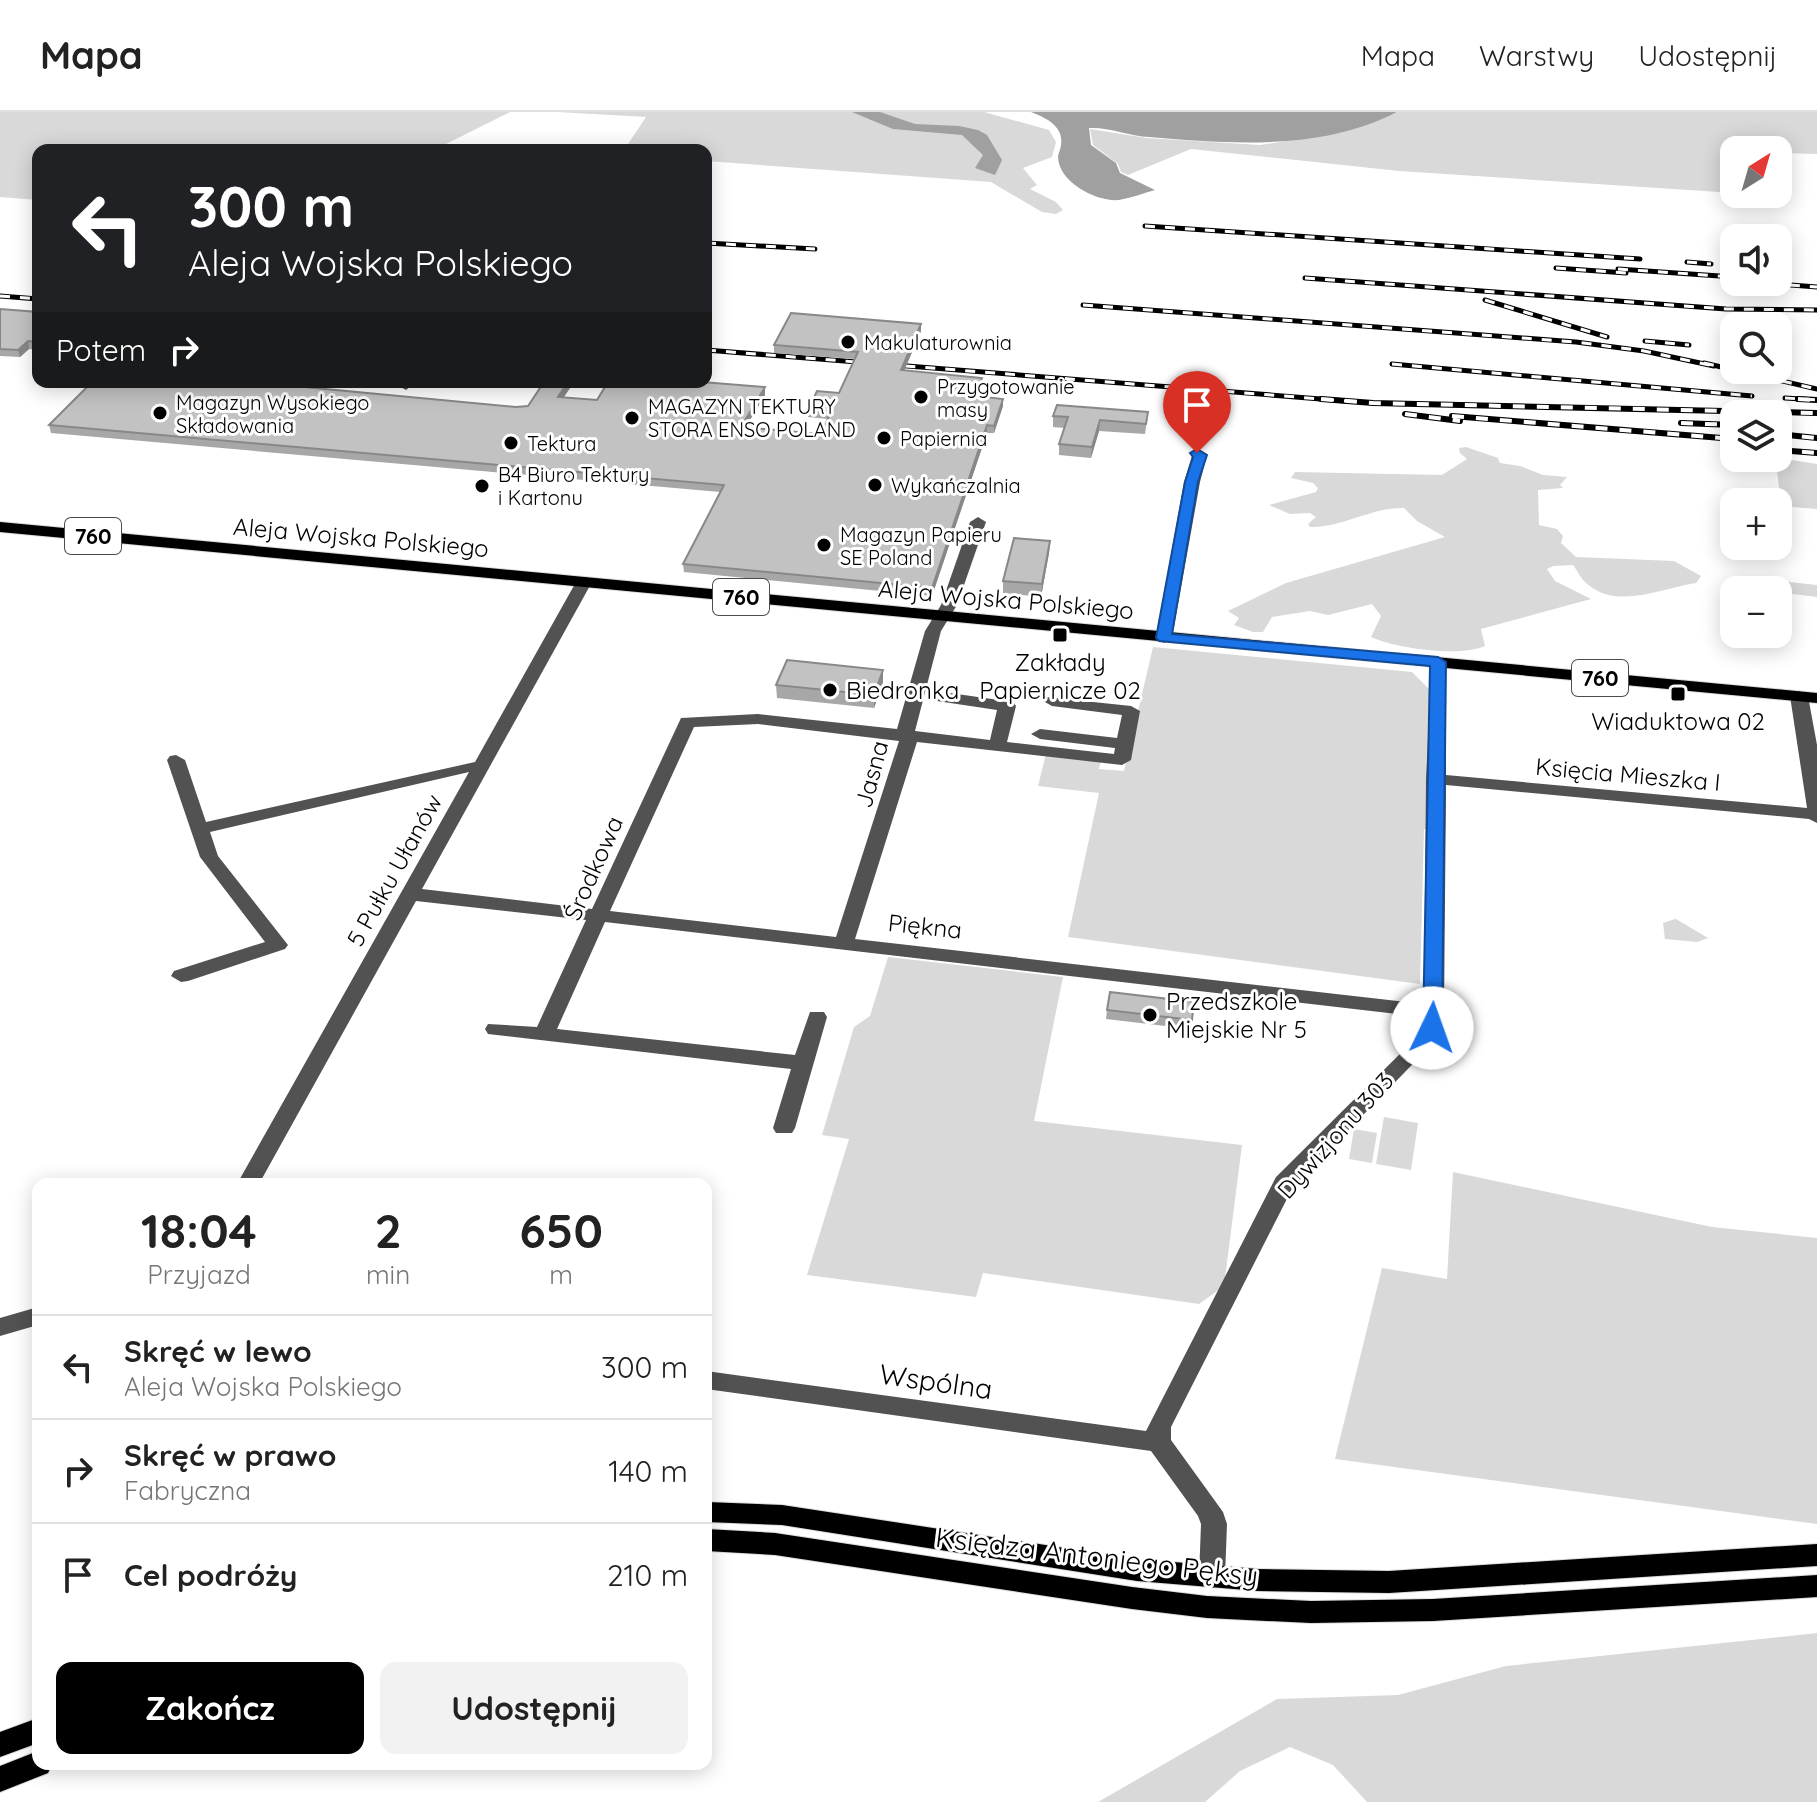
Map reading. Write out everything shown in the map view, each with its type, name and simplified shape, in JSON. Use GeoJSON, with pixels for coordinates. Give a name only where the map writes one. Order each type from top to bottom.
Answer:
{"type":"FeatureCollection","features":[{"type":"Feature","properties":{"kind":"main road","name":"Aleja Wojska Polskiego"},"geometry":{"type":"LineString","coordinates":[[0,527],[1808,697]]}},
{"type":"Feature","properties":{"kind":"main road","name":"Księdza Antoniego Pęksy"},"geometry":{"type":"LineString","coordinates":[[712,1512],[782,1515],[1137,1570],[1303,1582],[1389,1582],[1817,1555]]}},
{"type":"Feature","properties":{"kind":"main road","name":"Księdza Antoniego Pęksy"},"geometry":{"type":"LineString","coordinates":[[712,1540],[775,1544],[1132,1598],[1261,1610],[1405,1611],[1817,1586]]}},
{"type":"Feature","properties":{"kind":"main road"},"geometry":{"type":"LineString","coordinates":[[0,1745],[32,1732]]}},
{"type":"Feature","properties":{"kind":"main road"},"geometry":{"type":"LineString","coordinates":[[0,1779],[32,1766]]}},
{"type":"Feature","properties":{"kind":"street"},"geometry":{"type":"LineString","coordinates":[[1164,638],[1192,482],[1200,455],[1197,453]]}},
{"type":"Feature","properties":{"kind":"street","name":"Jasna"},"geometry":{"type":"LineString","coordinates":[[844,944],[908,741],[905,734],[933,631],[957,585],[978,522]]}},
{"type":"Feature","properties":{"kind":"street","name":"5 Pułku Ułanów"},"geometry":{"type":"LineString","coordinates":[[251,1178],[584,582]]}},
{"type":"Feature","properties":{"kind":"street","name":"Dywizjonu 303"},"geometry":{"type":"LineString","coordinates":[[1158,1442],[1159,1427],[1284,1183],[1431,1035],[1434,1012],[1438,662]]}},
{"type":"Feature","properties":{"kind":"street"},"geometry":{"type":"LineString","coordinates":[[943,697],[1007,706],[998,744]]}},
{"type":"Feature","properties":{"kind":"street"},"geometry":{"type":"LineString","coordinates":[[1808,697],[1817,815]]}},
{"type":"Feature","properties":{"kind":"street"},"geometry":{"type":"LineString","coordinates":[[1052,701],[1130,710],[1133,713],[1124,752]]}},
{"type":"Feature","properties":{"kind":"street","name":"Środkowa"},"geometry":{"type":"LineString","coordinates":[[544,1034],[687,722],[758,719],[905,734]]}},
{"type":"Feature","properties":{"kind":"street"},"geometry":{"type":"LineString","coordinates":[[905,734],[1124,752]]}},
{"type":"Feature","properties":{"kind":"street"},"geometry":{"type":"LineString","coordinates":[[1040,734],[1124,752]]}},
{"type":"Feature","properties":{"kind":"street"},"geometry":{"type":"LineString","coordinates":[[176,760],[213,864],[278,945],[181,976]]}},
{"type":"Feature","properties":{"kind":"street"},"geometry":{"type":"LineString","coordinates":[[199,829],[467,767],[482,767]]}},
{"type":"Feature","properties":{"kind":"street","name":"Księcia Mieszka I"},"geometry":{"type":"LineString","coordinates":[[1435,779],[1817,815]]}},
{"type":"Feature","properties":{"kind":"street","name":"Piękna"},"geometry":{"type":"LineString","coordinates":[[410,894],[1434,1012]]}},
{"type":"Feature","properties":{"kind":"street"},"geometry":{"type":"LineString","coordinates":[[784,1128],[817,1017]]}},
{"type":"Feature","properties":{"kind":"street"},"geometry":{"type":"LineString","coordinates":[[495,1029],[804,1063]]}},
{"type":"Feature","properties":{"kind":"street"},"geometry":{"type":"LineString","coordinates":[[0,1327],[32,1318]]}},
{"type":"Feature","properties":{"kind":"street","name":"Wspólna"},"geometry":{"type":"LineString","coordinates":[[712,1381],[1158,1442]]}},
{"type":"Feature","properties":{"kind":"street"},"geometry":{"type":"LineString","coordinates":[[1158,1442],[1210,1512],[1214,1524],[1212,1577]]}},
{"type":"Feature","properties":{"kind":"shaded area"},"geometry":{"type":"Polygon","coordinates":[[[0,112],[510,112],[446,144],[32,144],[32,200],[0,197],[0,112]]]}},
{"type":"Feature","properties":{"kind":"shaded area"},"geometry":{"type":"Polygon","coordinates":[[[558,112],[984,112],[1049,130],[1056,142],[1052,157],[1023,168],[1037,185],[1030,189],[1056,202],[1063,210],[1056,214],[1042,212],[991,182],[712,161],[712,144],[628,144],[646,117],[558,112]]]}},
{"type":"Feature","properties":{"kind":"shaded area"},"geometry":{"type":"Polygon","coordinates":[[[852,112],[880,112],[915,124],[978,130],[987,135],[1002,160],[995,175],[975,168],[983,155],[962,135],[893,129],[852,112]]]}},
{"type":"Feature","properties":{"kind":"shaded area"},"geometry":{"type":"Polygon","coordinates":[[[1031,112],[1397,112],[1368,125],[1338,133],[1276,142],[1180,140],[1089,128],[1091,145],[1116,163],[1120,173],[1155,190],[1110,200],[1090,194],[1072,183],[1060,166],[1060,133],[1048,120],[1031,112]]]}},
{"type":"Feature","properties":{"kind":"shaded area"},"geometry":{"type":"Polygon","coordinates":[[[1398,112],[1817,112],[1817,154],[1792,153],[1792,136],[1720,136],[1720,192],[1399,171],[1191,149],[1128,175],[1093,145],[1090,129],[1147,138],[1260,145],[1339,133],[1398,112]]]}},
{"type":"Feature","properties":{"kind":"shaded area"},"geometry":{"type":"Polygon","coordinates":[[[1466,447],[1498,458],[1500,463],[1520,466],[1543,475],[1567,477],[1560,485],[1563,488],[1538,490],[1539,525],[1557,529],[1563,536],[1561,543],[1576,557],[1674,561],[1701,576],[1696,583],[1623,597],[1596,590],[1584,581],[1573,565],[1553,566],[1547,569],[1555,581],[1591,599],[1481,629],[1485,646],[1461,651],[1415,649],[1371,637],[1381,616],[1372,604],[1328,615],[1310,611],[1272,617],[1263,632],[1234,625],[1239,618],[1228,611],[1286,583],[1445,537],[1417,521],[1404,508],[1310,527],[1308,524],[1316,517],[1310,513],[1290,514],[1269,505],[1316,492],[1318,488],[1313,483],[1291,478],[1295,472],[1442,475],[1467,459],[1459,448],[1466,447]]]}},
{"type":"Feature","properties":{"kind":"shaded area"},"geometry":{"type":"Polygon","coordinates":[[[1792,460],[1817,464],[1817,509],[1792,507],[1792,488],[1779,488],[1777,472],[1792,472],[1792,460]]]}},
{"type":"Feature","properties":{"kind":"shaded area"},"geometry":{"type":"Polygon","coordinates":[[[1792,582],[1817,585],[1817,597],[1792,594],[1792,582]]]}},
{"type":"Feature","properties":{"kind":"shaded area"},"geometry":{"type":"Polygon","coordinates":[[[1153,647],[1412,672],[1429,689],[1429,829],[1424,829],[1420,984],[1068,937],[1099,793],[1038,786],[1046,754],[1101,760],[1099,769],[1124,771],[1153,647]]]}},
{"type":"Feature","properties":{"kind":"shaded area"},"geometry":{"type":"Polygon","coordinates":[[[1675,919],[1708,938],[1697,942],[1665,939],[1663,923],[1675,919]]]}},
{"type":"Feature","properties":{"kind":"shaded area"},"geometry":{"type":"Polygon","coordinates":[[[888,957],[1063,977],[1034,1121],[1242,1145],[1224,1286],[1199,1304],[983,1273],[976,1297],[807,1275],[849,1139],[822,1135],[854,1027],[870,1016],[888,957]]]}},
{"type":"Feature","properties":{"kind":"shaded area"},"geometry":{"type":"Polygon","coordinates":[[[1384,1117],[1418,1123],[1411,1170],[1376,1164],[1384,1117]]]}},
{"type":"Feature","properties":{"kind":"shaded area"},"geometry":{"type":"Polygon","coordinates":[[[1354,1129],[1377,1133],[1372,1163],[1349,1159],[1354,1129]]]}},
{"type":"Feature","properties":{"kind":"shaded area"},"geometry":{"type":"Polygon","coordinates":[[[1453,1172],[1712,1227],[1817,1238],[1817,1524],[1335,1459],[1382,1268],[1447,1279],[1453,1172]]]}},
{"type":"Feature","properties":{"kind":"shaded area"},"geometry":{"type":"Polygon","coordinates":[[[1817,1633],[1817,1802],[1367,1802],[1333,1765],[1290,1747],[1240,1771],[1205,1802],[1098,1802],[1277,1699],[1398,1695],[1506,1666],[1817,1633]]]}},
{"type":"Feature","properties":{"kind":"building"},"geometry":{"type":"Polygon","coordinates":[[[0,309],[32,312],[32,341],[28,341],[18,350],[0,349],[0,309]]]}},
{"type":"Feature","properties":{"kind":"building"},"geometry":{"type":"Polygon","coordinates":[[[791,313],[921,324],[901,370],[982,378],[975,396],[1003,399],[994,426],[987,425],[932,588],[683,564],[724,485],[49,425],[86,388],[315,388],[516,407],[528,406],[540,388],[564,388],[558,397],[597,400],[604,388],[712,388],[712,383],[765,387],[741,427],[821,434],[831,412],[808,410],[817,391],[839,393],[858,352],[774,345],[791,313]]]}},
{"type":"Feature","properties":{"kind":"building"},"geometry":{"type":"Polygon","coordinates":[[[1057,405],[1148,412],[1146,424],[1100,420],[1092,447],[1059,444],[1068,417],[1053,416],[1057,405]]]}},
{"type":"Feature","properties":{"kind":"building"},"geometry":{"type":"Polygon","coordinates":[[[1014,538],[1050,541],[1042,584],[1003,581],[1014,538]]]}},
{"type":"Feature","properties":{"kind":"building"},"geometry":{"type":"Polygon","coordinates":[[[787,660],[883,670],[874,695],[776,685],[787,660]]]}},
{"type":"Feature","properties":{"kind":"building"},"geometry":{"type":"Polygon","coordinates":[[[1110,992],[1194,1002],[1192,1020],[1107,1010],[1110,992]]]}},
{"type":"Feature","properties":{"kind":"railway"},"geometry":{"type":"LineString","coordinates":[[1145,226],[1640,259]]}},
{"type":"Feature","properties":{"kind":"railway"},"geometry":{"type":"LineString","coordinates":[[712,243],[815,249]]}},
{"type":"Feature","properties":{"kind":"railway"},"geometry":{"type":"LineString","coordinates":[[1687,262],[1711,264]]}},
{"type":"Feature","properties":{"kind":"railway"},"geometry":{"type":"LineString","coordinates":[[1556,268],[1626,273]]}},
{"type":"Feature","properties":{"kind":"railway"},"geometry":{"type":"LineString","coordinates":[[1618,269],[1720,276]]}},
{"type":"Feature","properties":{"kind":"railway"},"geometry":{"type":"LineString","coordinates":[[1305,278],[1726,309],[1817,310]]}},
{"type":"Feature","properties":{"kind":"railway"},"geometry":{"type":"LineString","coordinates":[[1792,285],[1817,287]]}},
{"type":"Feature","properties":{"kind":"railway"},"geometry":{"type":"LineString","coordinates":[[0,296],[32,299]]}},
{"type":"Feature","properties":{"kind":"railway"},"geometry":{"type":"LineString","coordinates":[[1485,300],[1607,337]]}},
{"type":"Feature","properties":{"kind":"railway"},"geometry":{"type":"LineString","coordinates":[[1083,305],[1576,342],[1644,351],[1714,366]]}},
{"type":"Feature","properties":{"kind":"railway"},"geometry":{"type":"LineString","coordinates":[[1645,341],[1689,345]]}},
{"type":"Feature","properties":{"kind":"railway"},"geometry":{"type":"LineString","coordinates":[[712,350],[1346,401]]}},
{"type":"Feature","properties":{"kind":"railway"},"geometry":{"type":"LineString","coordinates":[[1704,363],[1817,389]]}},
{"type":"Feature","properties":{"kind":"railway"},"geometry":{"type":"LineString","coordinates":[[1392,364],[1752,396]]}},
{"type":"Feature","properties":{"kind":"railway"},"geometry":{"type":"LineString","coordinates":[[1785,398],[1817,400],[1798,399]]}},
{"type":"Feature","properties":{"kind":"railway"},"geometry":{"type":"LineString","coordinates":[[1321,399],[1373,403],[1817,413]]}},
{"type":"Feature","properties":{"kind":"railway"},"geometry":{"type":"LineString","coordinates":[[1405,414],[1460,421]]}},
{"type":"Feature","properties":{"kind":"railway"},"geometry":{"type":"LineString","coordinates":[[1452,416],[1720,438]]}},
{"type":"Feature","properties":{"kind":"railway"},"geometry":{"type":"LineString","coordinates":[[1681,423],[1720,424]]}},
{"type":"Feature","properties":{"kind":"railway"},"geometry":{"type":"LineString","coordinates":[[1792,435],[1817,438]]}},
{"type":"Feature","properties":{"kind":"railway"},"geometry":{"type":"LineString","coordinates":[[1792,451],[1817,453]]}},
{"type":"Feature","properties":{"kind":"place","name":"Makulaturownia"},"geometry":{"type":"Point","coordinates":[848,342]}},
{"type":"Feature","properties":{"kind":"place","name":"Przygotowanie masy"},"geometry":{"type":"Point","coordinates":[921,397]}},
{"type":"Feature","properties":{"kind":"place","name":"Magazyn Wysokiego Składowania"},"geometry":{"type":"Point","coordinates":[160,413]}},
{"type":"Feature","properties":{"kind":"place","name":"MAGAZYN TEKTURY STORA ENSO POLAND"},"geometry":{"type":"Point","coordinates":[632,418]}},
{"type":"Feature","properties":{"kind":"place","name":"Papiernia"},"geometry":{"type":"Point","coordinates":[884,438]}},
{"type":"Feature","properties":{"kind":"place","name":"Tektura"},"geometry":{"type":"Point","coordinates":[511,443]}},
{"type":"Feature","properties":{"kind":"place","name":"Wykańczalnia"},"geometry":{"type":"Point","coordinates":[875,485]}},
{"type":"Feature","properties":{"kind":"place","name":"B4 Biuro Tektury i Kartonu"},"geometry":{"type":"Point","coordinates":[482,486]}},
{"type":"Feature","properties":{"kind":"place","name":"Magazyn Papieru SE Poland"},"geometry":{"type":"Point","coordinates":[824,545]}},
{"type":"Feature","properties":{"kind":"place","name":"Zakłady Papiernicze 02"},"geometry":{"type":"Point","coordinates":[1060,635]}},
{"type":"Feature","properties":{"kind":"place","name":"Biedronka"},"geometry":{"type":"Point","coordinates":[830,690]}},
{"type":"Feature","properties":{"kind":"place","name":"Wiaduktowa 02"},"geometry":{"type":"Point","coordinates":[1678,694]}},
{"type":"Feature","properties":{"kind":"place","name":"Przedszkole Miejskie Nr 5"},"geometry":{"type":"Point","coordinates":[1150,1015]}},
{"type":"Feature","properties":{"kind":"route"},"geometry":{"type":"LineString","coordinates":[[1197,453],[1200,455],[1192,482],[1164,638],[1438,662],[1432,1028]]}}]}
